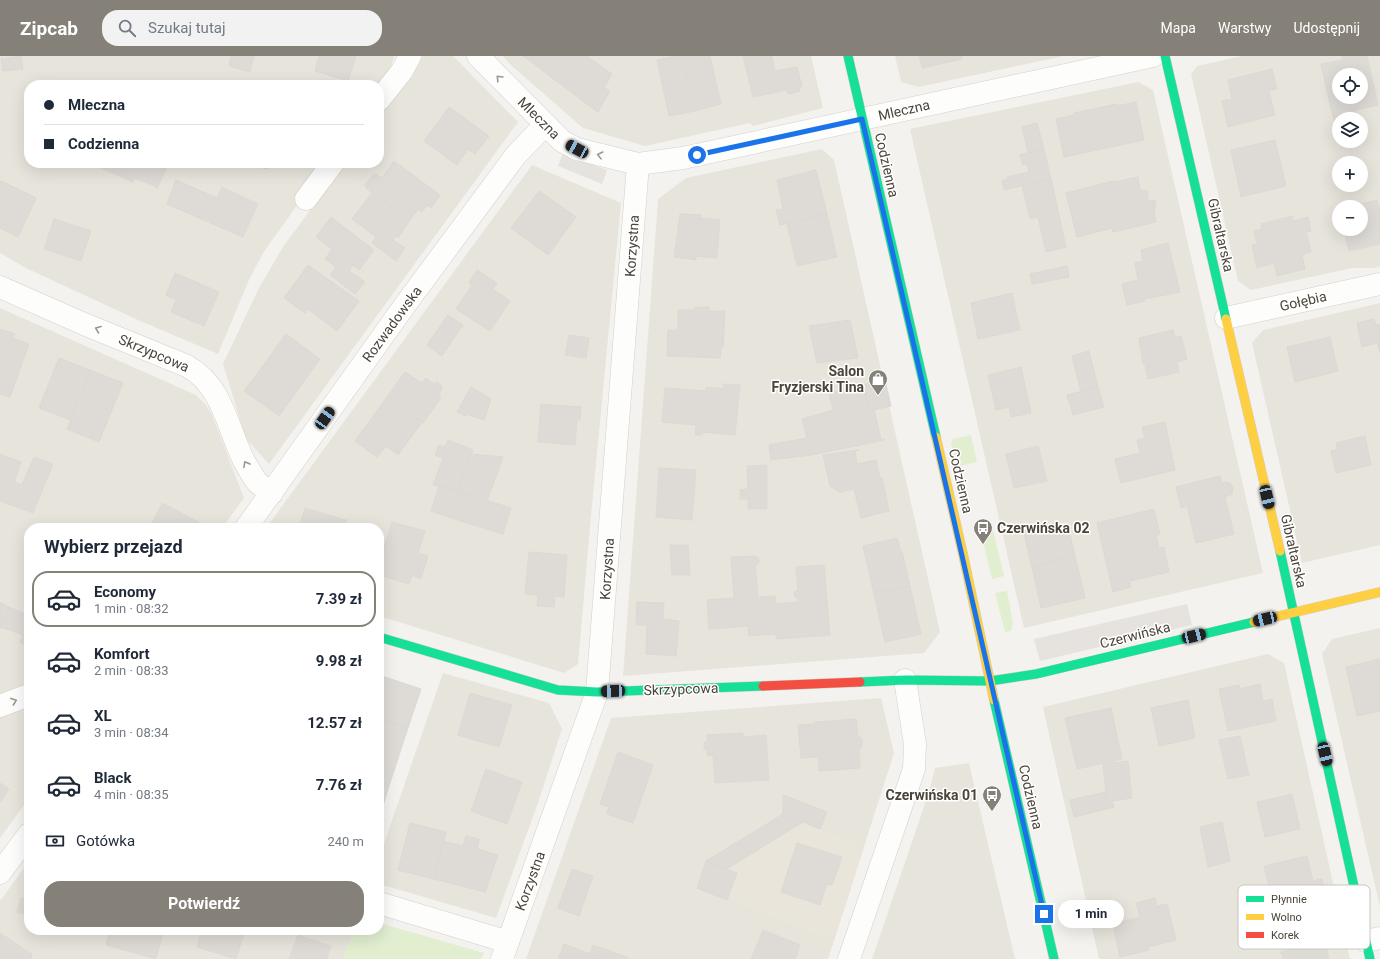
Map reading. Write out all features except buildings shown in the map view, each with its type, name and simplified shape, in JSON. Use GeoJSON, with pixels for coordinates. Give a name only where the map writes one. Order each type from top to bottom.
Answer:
{"type":"FeatureCollection","features":[{"type":"Feature","properties":{"kind":"street"},"geometry":{"type":"LineString","coordinates":[[384,94],[402,71],[410,56]]}},
{"type":"Feature","properties":{"kind":"street","name":"Mleczna"},"geometry":{"type":"LineString","coordinates":[[478,56],[562,141],[577,149],[638,164],[683,158],[1153,56]]}},
{"type":"Feature","properties":{"kind":"street","name":"Codzienna"},"geometry":{"type":"LineString","coordinates":[[848,56],[963,554],[990,680],[1054,959]]}},
{"type":"Feature","properties":{"kind":"street","name":"Gibraltarska"},"geometry":{"type":"LineString","coordinates":[[1165,56],[1358,885]]}},
{"type":"Feature","properties":{"kind":"street","name":"Rozwadowska"},"geometry":{"type":"LineString","coordinates":[[250,523],[414,292],[516,155],[545,125]]}},
{"type":"Feature","properties":{"kind":"street","name":"Korzystna"},"geometry":{"type":"LineString","coordinates":[[505,950],[597,692],[638,164]]}},
{"type":"Feature","properties":{"kind":"street"},"geometry":{"type":"LineString","coordinates":[[306,199],[329,168]]}},
{"type":"Feature","properties":{"kind":"street","name":"Gołębia"},"geometry":{"type":"LineString","coordinates":[[1226,318],[1380,284]]}},
{"type":"Feature","properties":{"kind":"street","name":"Skrzypcowa"},"geometry":{"type":"LineString","coordinates":[[0,287],[197,371],[213,389],[220,402],[247,466],[257,482],[272,493]]}},
{"type":"Feature","properties":{"kind":"street","name":"Czerwińska"},"geometry":{"type":"LineString","coordinates":[[990,680],[1036,674],[1380,592]]}},
{"type":"Feature","properties":{"kind":"street","name":"Skrzypcowa"},"geometry":{"type":"LineString","coordinates":[[384,638],[558,690],[597,692],[905,680],[990,680]]}},
{"type":"Feature","properties":{"kind":"street"},"geometry":{"type":"LineString","coordinates":[[848,959],[914,769],[915,744],[905,680]]}},
{"type":"Feature","properties":{"kind":"street"},"geometry":{"type":"LineString","coordinates":[[0,706],[24,697]]}},
{"type":"Feature","properties":{"kind":"street"},"geometry":{"type":"LineString","coordinates":[[0,873],[24,841]]}},
{"type":"Feature","properties":{"kind":"street"},"geometry":{"type":"LineString","coordinates":[[384,905],[505,950]]}},
{"type":"Feature","properties":{"kind":"shaded area"},"geometry":{"type":"Polygon","coordinates":[[[0,56],[394,56],[390,71],[383,80],[24,80],[24,168],[318,168],[298,204],[263,253],[249,280],[218,354],[138,320],[26,268],[0,253],[0,56]]]}},
{"type":"Feature","properties":{"kind":"shaded area"},"geometry":{"type":"Polygon","coordinates":[[[423,56],[453,56],[518,122],[269,464],[246,439],[223,364],[259,288],[283,247],[341,168],[384,168],[384,110],[423,56]]]}},
{"type":"Feature","properties":{"kind":"shaded area"},"geometry":{"type":"Polygon","coordinates":[[[503,56],[811,56],[823,108],[753,126],[750,123],[645,146],[583,128],[511,65],[503,56]]]}},
{"type":"Feature","properties":{"kind":"shaded area"},"geometry":{"type":"Polygon","coordinates":[[[895,56],[1064,56],[919,87],[901,82],[895,56]]]}},
{"type":"Feature","properties":{"kind":"shaded area"},"geometry":{"type":"Polygon","coordinates":[[[1242,56],[1380,56],[1380,266],[1374,268],[1352,268],[1251,290],[1238,281],[1191,74],[1197,66],[1242,56]]]}},
{"type":"Feature","properties":{"kind":"shaded area"},"geometry":{"type":"Polygon","coordinates":[[[1138,82],[1153,90],[1263,573],[1024,628],[910,129],[1138,82]]]}},
{"type":"Feature","properties":{"kind":"shaded area"},"geometry":{"type":"Polygon","coordinates":[[[822,149],[834,160],[940,632],[924,653],[623,676],[658,199],[686,178],[822,149]]]}},
{"type":"Feature","properties":{"kind":"shaded area"},"geometry":{"type":"Polygon","coordinates":[[[563,153],[607,170],[602,184],[558,166],[563,153]]]}},
{"type":"Feature","properties":{"kind":"shaded area"},"geometry":{"type":"Polygon","coordinates":[[[532,165],[621,203],[578,664],[564,673],[384,618],[384,523],[270,523],[532,165]]]}},
{"type":"Feature","properties":{"kind":"shaded area"},"geometry":{"type":"Polygon","coordinates":[[[1380,303],[1380,545],[1302,563],[1252,343],[1263,330],[1380,303]]]}},
{"type":"Feature","properties":{"kind":"shaded area"},"geometry":{"type":"Polygon","coordinates":[[[0,308],[196,395],[205,404],[212,415],[244,498],[226,523],[24,523],[24,688],[0,696],[0,308]]]}},
{"type":"Feature","properties":{"kind":"shaded area"},"geometry":{"type":"Polygon","coordinates":[[[1187,604],[1192,625],[1040,661],[1034,639],[1187,604]]]}},
{"type":"Feature","properties":{"kind":"shaded area"},"geometry":{"type":"Polygon","coordinates":[[[1380,628],[1380,907],[1322,654],[1332,639],[1380,628]]]}},
{"type":"Feature","properties":{"kind":"shaded area"},"geometry":{"type":"Polygon","coordinates":[[[1268,654],[1284,663],[1334,885],[1238,885],[1238,949],[1348,949],[1350,959],[1099,959],[1043,707],[1268,654]]]}},
{"type":"Feature","properties":{"kind":"shaded area"},"geometry":{"type":"Polygon","coordinates":[[[443,673],[549,703],[562,729],[538,803],[496,918],[384,885],[384,844],[443,673]]]}},
{"type":"Feature","properties":{"kind":"shaded area"},"geometry":{"type":"Polygon","coordinates":[[[881,698],[894,753],[828,959],[526,959],[611,718],[881,698]]]}},
{"type":"Feature","properties":{"kind":"shaded area"},"geometry":{"type":"Polygon","coordinates":[[[24,707],[24,805],[0,838],[0,717],[24,707]]]}},
{"type":"Feature","properties":{"kind":"shaded area"},"geometry":{"type":"Polygon","coordinates":[[[969,763],[1015,959],[872,959],[929,792],[935,768],[969,763]]]}},
{"type":"Feature","properties":{"kind":"shaded area"},"geometry":{"type":"Polygon","coordinates":[[[783,814],[864,847],[834,941],[697,888],[706,861],[783,814]]]}},
{"type":"Feature","properties":{"kind":"shaded area"},"geometry":{"type":"Polygon","coordinates":[[[24,868],[24,935],[352,935],[343,959],[0,959],[0,901],[24,868]]]}},
{"type":"Feature","properties":{"kind":"green space"},"geometry":{"type":"Polygon","coordinates":[[[971,435],[977,462],[957,466],[951,443],[953,439],[971,435]]]}},
{"type":"Feature","properties":{"kind":"green space"},"geometry":{"type":"Polygon","coordinates":[[[993,530],[1004,576],[992,579],[981,533],[993,530]]]}},
{"type":"Feature","properties":{"kind":"green space"},"geometry":{"type":"Polygon","coordinates":[[[1007,591],[1013,623],[1011,631],[1005,632],[995,593],[1007,591]]]}},
{"type":"Feature","properties":{"kind":"green space"},"geometry":{"type":"Polygon","coordinates":[[[384,924],[484,953],[481,959],[343,959],[352,935],[384,935],[384,924]]]}},
{"type":"Feature","properties":{"kind":"traffic: fast"},"geometry":{"type":"LineString","coordinates":[[848,56],[936,437]]}},
{"type":"Feature","properties":{"kind":"traffic: fast"},"geometry":{"type":"LineString","coordinates":[[1165,56],[1226,319]]}},
{"type":"Feature","properties":{"kind":"traffic: fast"},"geometry":{"type":"LineString","coordinates":[[1280,551],[1354,885]]}},
{"type":"Feature","properties":{"kind":"traffic: fast"},"geometry":{"type":"LineString","coordinates":[[860,682],[905,680],[990,681],[1036,674],[1254,622]]}},
{"type":"Feature","properties":{"kind":"traffic: fast"},"geometry":{"type":"LineString","coordinates":[[384,638],[558,690],[597,692],[763,686]]}},
{"type":"Feature","properties":{"kind":"traffic: fast"},"geometry":{"type":"LineString","coordinates":[[994,700],[1054,959]]}},
{"type":"Feature","properties":{"kind":"traffic: fast"},"geometry":{"type":"LineString","coordinates":[[1368,949],[1370,959]]}},
{"type":"Feature","properties":{"kind":"traffic: slow"},"geometry":{"type":"LineString","coordinates":[[1226,319],[1280,551]]}},
{"type":"Feature","properties":{"kind":"traffic: slow"},"geometry":{"type":"LineString","coordinates":[[936,437],[994,700]]}},
{"type":"Feature","properties":{"kind":"traffic: slow"},"geometry":{"type":"LineString","coordinates":[[1254,622],[1380,592]]}},
{"type":"Feature","properties":{"kind":"traffic: jam"},"geometry":{"type":"LineString","coordinates":[[763,686],[860,682]]}},
{"type":"Feature","properties":{"kind":"place","name":"Salon Fryzjerski Tina"},"geometry":{"type":"Point","coordinates":[878,396]}},
{"type":"Feature","properties":{"kind":"place","name":"Czerwińska 02"},"geometry":{"type":"Point","coordinates":[983,545]}},
{"type":"Feature","properties":{"kind":"place","name":"Czerwińska 01"},"geometry":{"type":"Point","coordinates":[992,812]}},
{"type":"Feature","properties":{"kind":"route"},"geometry":{"type":"LineString","coordinates":[[697,155],[862,119],[963,554],[990,680],[1044,914]]}}]}
